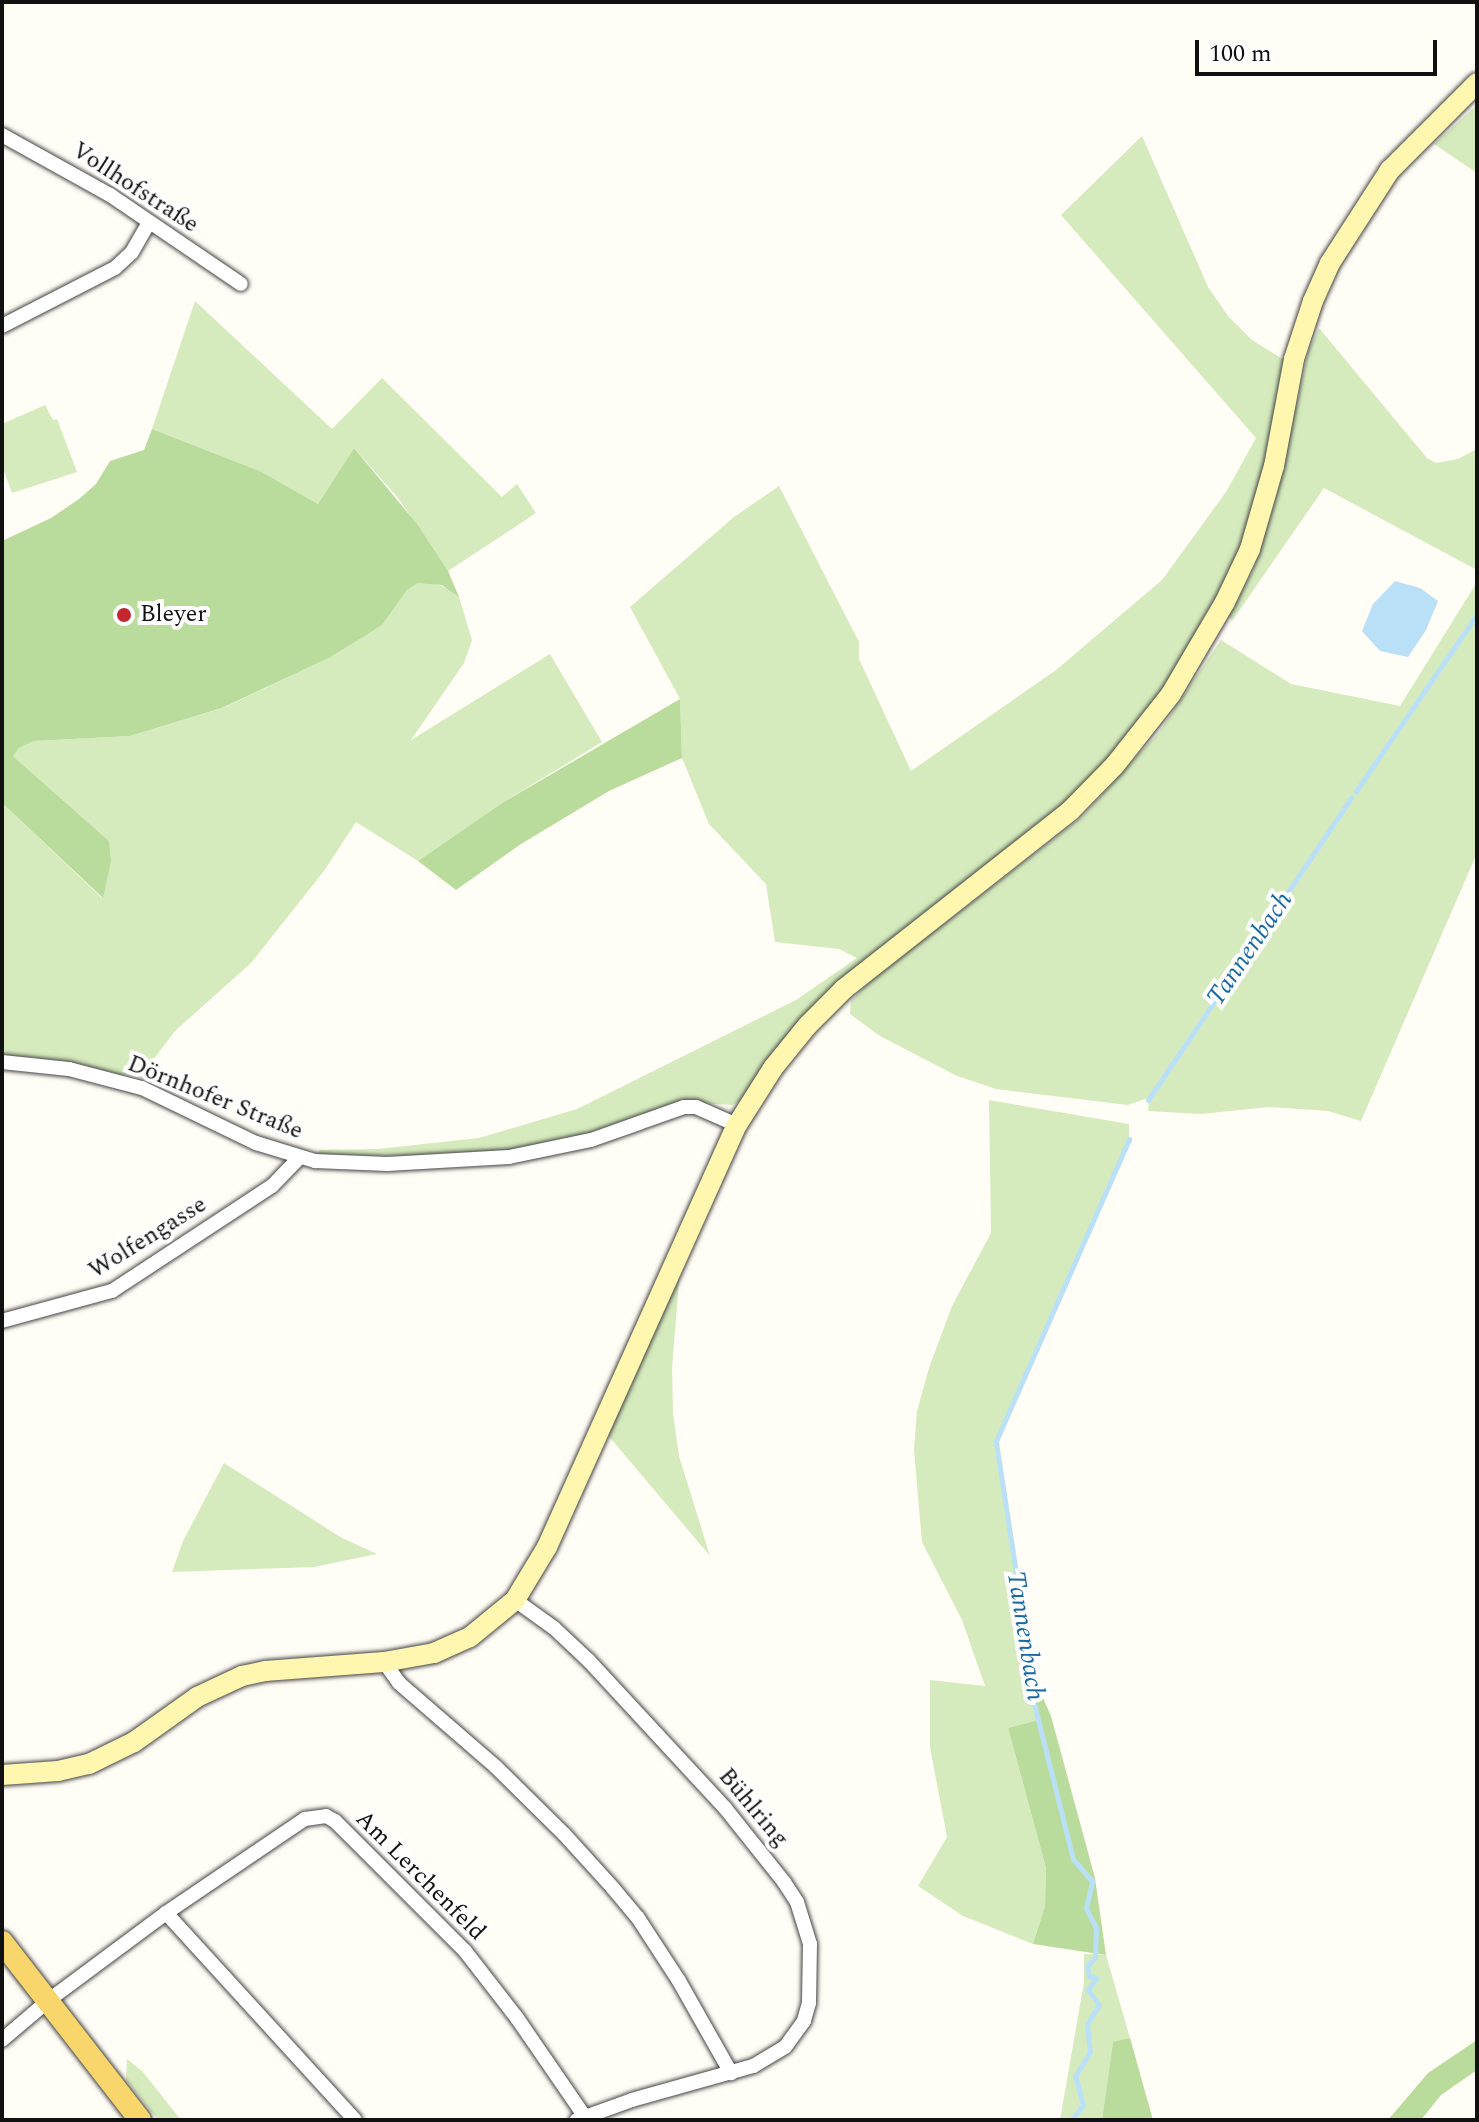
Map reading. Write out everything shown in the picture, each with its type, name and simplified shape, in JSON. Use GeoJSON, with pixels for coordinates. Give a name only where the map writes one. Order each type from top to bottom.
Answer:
{"type":"FeatureCollection","features":[{"type":"Feature","properties":{"kind":"main road"},"geometry":{"type":"LineString","coordinates":[[2,1942],[140,2120]]}},
{"type":"Feature","properties":{"kind":"street"},"geometry":{"type":"LineString","coordinates":[[2,1775],[58,1771],[89,1764],[134,1742],[197,1697],[242,1676],[265,1671],[384,1662],[434,1653],[455,1645],[485,1626],[515,1600],[547,1547],[737,1125],[781,1057],[825,1006],[1070,811],[1115,765],[1171,694],[1225,602],[1250,549],[1274,466],[1294,359],[1313,301],[1330,263],[1390,170],[1477,83]]}},
{"type":"Feature","properties":{"kind":"street","name":"Vollhofstraße"},"geometry":{"type":"LineString","coordinates":[[2,135],[64,167],[241,284]]}},
{"type":"Feature","properties":{"kind":"street"},"geometry":{"type":"LineString","coordinates":[[2,326],[115,268],[132,252],[149,222]]}},
{"type":"Feature","properties":{"kind":"street","name":"Dörnhofer Straße"},"geometry":{"type":"LineString","coordinates":[[2,1062],[69,1069],[142,1088],[256,1143],[299,1158],[387,1164],[509,1157],[591,1140],[684,1107],[696,1107],[737,1125]]}},
{"type":"Feature","properties":{"kind":"street","name":"Wolfengasse"},"geometry":{"type":"LineString","coordinates":[[2,1321],[112,1291],[265,1191],[292,1169],[299,1158]]}},
{"type":"Feature","properties":{"kind":"street","name":"Bühlring"},"geometry":{"type":"LineString","coordinates":[[515,1600],[572,1644],[648,1721],[763,1855],[797,1902],[805,1923],[812,1967],[804,2021],[785,2047],[753,2066],[581,2118]]}},
{"type":"Feature","properties":{"kind":"street"},"geometry":{"type":"LineString","coordinates":[[384,1662],[399,1683],[496,1767],[612,1887],[638,1918],[692,2001],[731,2073]]}},
{"type":"Feature","properties":{"kind":"street","name":"Am Lerchenfeld"},"geometry":{"type":"LineString","coordinates":[[2,2040],[49,2000],[166,1913],[305,1819],[326,1816],[335,1821],[465,1951],[517,2018],[581,2118]]}},
{"type":"Feature","properties":{"kind":"street"},"geometry":{"type":"LineString","coordinates":[[166,1913],[355,2120]]}},
{"type":"Feature","properties":{"kind":"green space"},"geometry":{"type":"Polygon","coordinates":[[[1477,105],[1477,173],[1434,144],[1477,105]]]}},
{"type":"Feature","properties":{"kind":"green space"},"geometry":{"type":"Polygon","coordinates":[[[1142,136],[1208,287],[1228,316],[1252,340],[1287,362],[1266,480],[1236,568],[1152,709],[1079,795],[865,966],[749,1096],[732,1105],[684,1102],[599,1132],[514,1150],[437,1156],[317,1155],[320,1150],[378,1149],[479,1138],[577,1109],[796,1000],[857,958],[839,949],[775,942],[766,884],[709,824],[682,758],[680,699],[630,607],[734,517],[779,486],[859,642],[859,659],[911,771],[1056,670],[1162,580],[1226,492],[1256,438],[1061,215],[1142,136]]]}},
{"type":"Feature","properties":{"kind":"green space"},"geometry":{"type":"Polygon","coordinates":[[[195,301],[332,429],[382,378],[502,497],[517,484],[536,513],[448,571],[398,498],[354,448],[318,504],[260,471],[152,429],[195,301]]]}},
{"type":"Feature","properties":{"kind":"green space"},"geometry":{"type":"Polygon","coordinates":[[[1319,328],[1427,458],[1436,463],[1458,459],[1477,449],[1477,570],[1324,488],[1232,621],[1229,616],[1253,571],[1276,498],[1308,353],[1319,328]]]}},
{"type":"Feature","properties":{"kind":"green space"},"geometry":{"type":"Polygon","coordinates":[[[45,405],[53,420],[57,419],[77,472],[12,493],[2,466],[2,424],[45,405]]]}},
{"type":"Feature","properties":{"kind":"green space"},"geometry":{"type":"Polygon","coordinates":[[[152,429],[260,471],[318,504],[354,448],[417,524],[448,571],[459,597],[442,585],[418,583],[407,590],[383,624],[371,632],[329,658],[222,708],[130,736],[34,741],[19,748],[13,756],[109,841],[111,861],[103,898],[2,803],[2,541],[51,518],[79,499],[96,484],[110,461],[144,450],[152,429]]]}},
{"type":"Feature","properties":{"kind":"green space"},"geometry":{"type":"Polygon","coordinates":[[[430,582],[454,590],[472,640],[464,663],[411,740],[550,654],[602,742],[502,803],[418,861],[356,822],[324,871],[251,963],[175,1031],[143,1073],[119,1075],[32,1057],[2,1057],[2,803],[102,898],[109,841],[12,755],[34,741],[130,736],[223,708],[329,658],[383,624],[407,590],[418,583],[430,582]]]}},
{"type":"Feature","properties":{"kind":"green space"},"geometry":{"type":"Polygon","coordinates":[[[1477,582],[1477,853],[1361,1121],[1328,1111],[1269,1107],[1201,1114],[1148,1111],[1149,1100],[1145,1099],[1128,1105],[996,1089],[957,1076],[880,1036],[850,1014],[851,1001],[870,981],[1081,818],[1159,732],[1221,640],[1291,684],[1400,706],[1477,582]]]}},
{"type":"Feature","properties":{"kind":"green space"},"geometry":{"type":"Polygon","coordinates":[[[680,699],[682,758],[609,791],[521,844],[456,890],[418,861],[502,803],[680,699]]]}},
{"type":"Feature","properties":{"kind":"green space"},"geometry":{"type":"Polygon","coordinates":[[[989,1100],[1129,1124],[1129,1139],[996,1441],[1038,1720],[1008,1728],[1046,1868],[1045,1906],[1033,1944],[963,1916],[918,1886],[947,1837],[930,1747],[930,1680],[985,1686],[962,1620],[922,1542],[914,1450],[917,1411],[929,1368],[952,1306],[991,1233],[989,1100]]]}},
{"type":"Feature","properties":{"kind":"green space"},"geometry":{"type":"Polygon","coordinates":[[[680,1270],[672,1368],[673,1413],[679,1456],[710,1556],[607,1434],[680,1270]]]}},
{"type":"Feature","properties":{"kind":"green space"},"geometry":{"type":"Polygon","coordinates":[[[224,1463],[342,1538],[377,1554],[314,1567],[172,1572],[183,1541],[224,1463]]]}},
{"type":"Feature","properties":{"kind":"green space"},"geometry":{"type":"Polygon","coordinates":[[[1031,1671],[1051,1716],[1095,1878],[1106,1955],[1033,1944],[1045,1906],[1046,1868],[1008,1728],[1038,1720],[1030,1688],[1031,1671]]]}},
{"type":"Feature","properties":{"kind":"green space"},"geometry":{"type":"Polygon","coordinates":[[[1084,1954],[1106,1955],[1130,2038],[1113,2043],[1102,2120],[1060,2120],[1084,1982],[1084,1954]]]}},
{"type":"Feature","properties":{"kind":"green space"},"geometry":{"type":"Polygon","coordinates":[[[1130,2038],[1153,2120],[1102,2120],[1113,2042],[1130,2038]]]}},
{"type":"Feature","properties":{"kind":"green space"},"geometry":{"type":"Polygon","coordinates":[[[1477,2040],[1477,2070],[1441,2095],[1421,2120],[1388,2120],[1428,2073],[1477,2040]]]}},
{"type":"Feature","properties":{"kind":"green space"},"geometry":{"type":"Polygon","coordinates":[[[127,2059],[143,2072],[181,2120],[158,2120],[126,2080],[127,2059]]]}},
{"type":"Feature","properties":{"kind":"water"},"geometry":{"type":"Polygon","coordinates":[[[1395,581],[1420,588],[1438,601],[1426,630],[1408,657],[1380,651],[1362,631],[1373,604],[1395,581]]]}},
{"type":"Feature","properties":{"kind":"waterway","name":"Tannenbach"},"geometry":{"type":"LineString","coordinates":[[1356,791],[1477,614]]}},
{"type":"Feature","properties":{"kind":"waterway","name":"Tannenbach"},"geometry":{"type":"LineString","coordinates":[[1148,1100],[1351,798]]}},
{"type":"Feature","properties":{"kind":"waterway","name":"Tannenbach"},"geometry":{"type":"LineString","coordinates":[[1071,2120],[1083,2105],[1075,2076],[1090,2052],[1087,2024],[1099,2005],[1088,1990],[1096,1978],[1089,1976],[1087,1966],[1095,1957],[1096,1928],[1086,1908],[1092,1881],[1073,1859],[1030,1688],[1031,1671],[996,1441],[1129,1139]]}},
{"type":"Feature","properties":{"kind":"place","name":"Bleyer"},"geometry":{"type":"Point","coordinates":[124,615]}}]}
